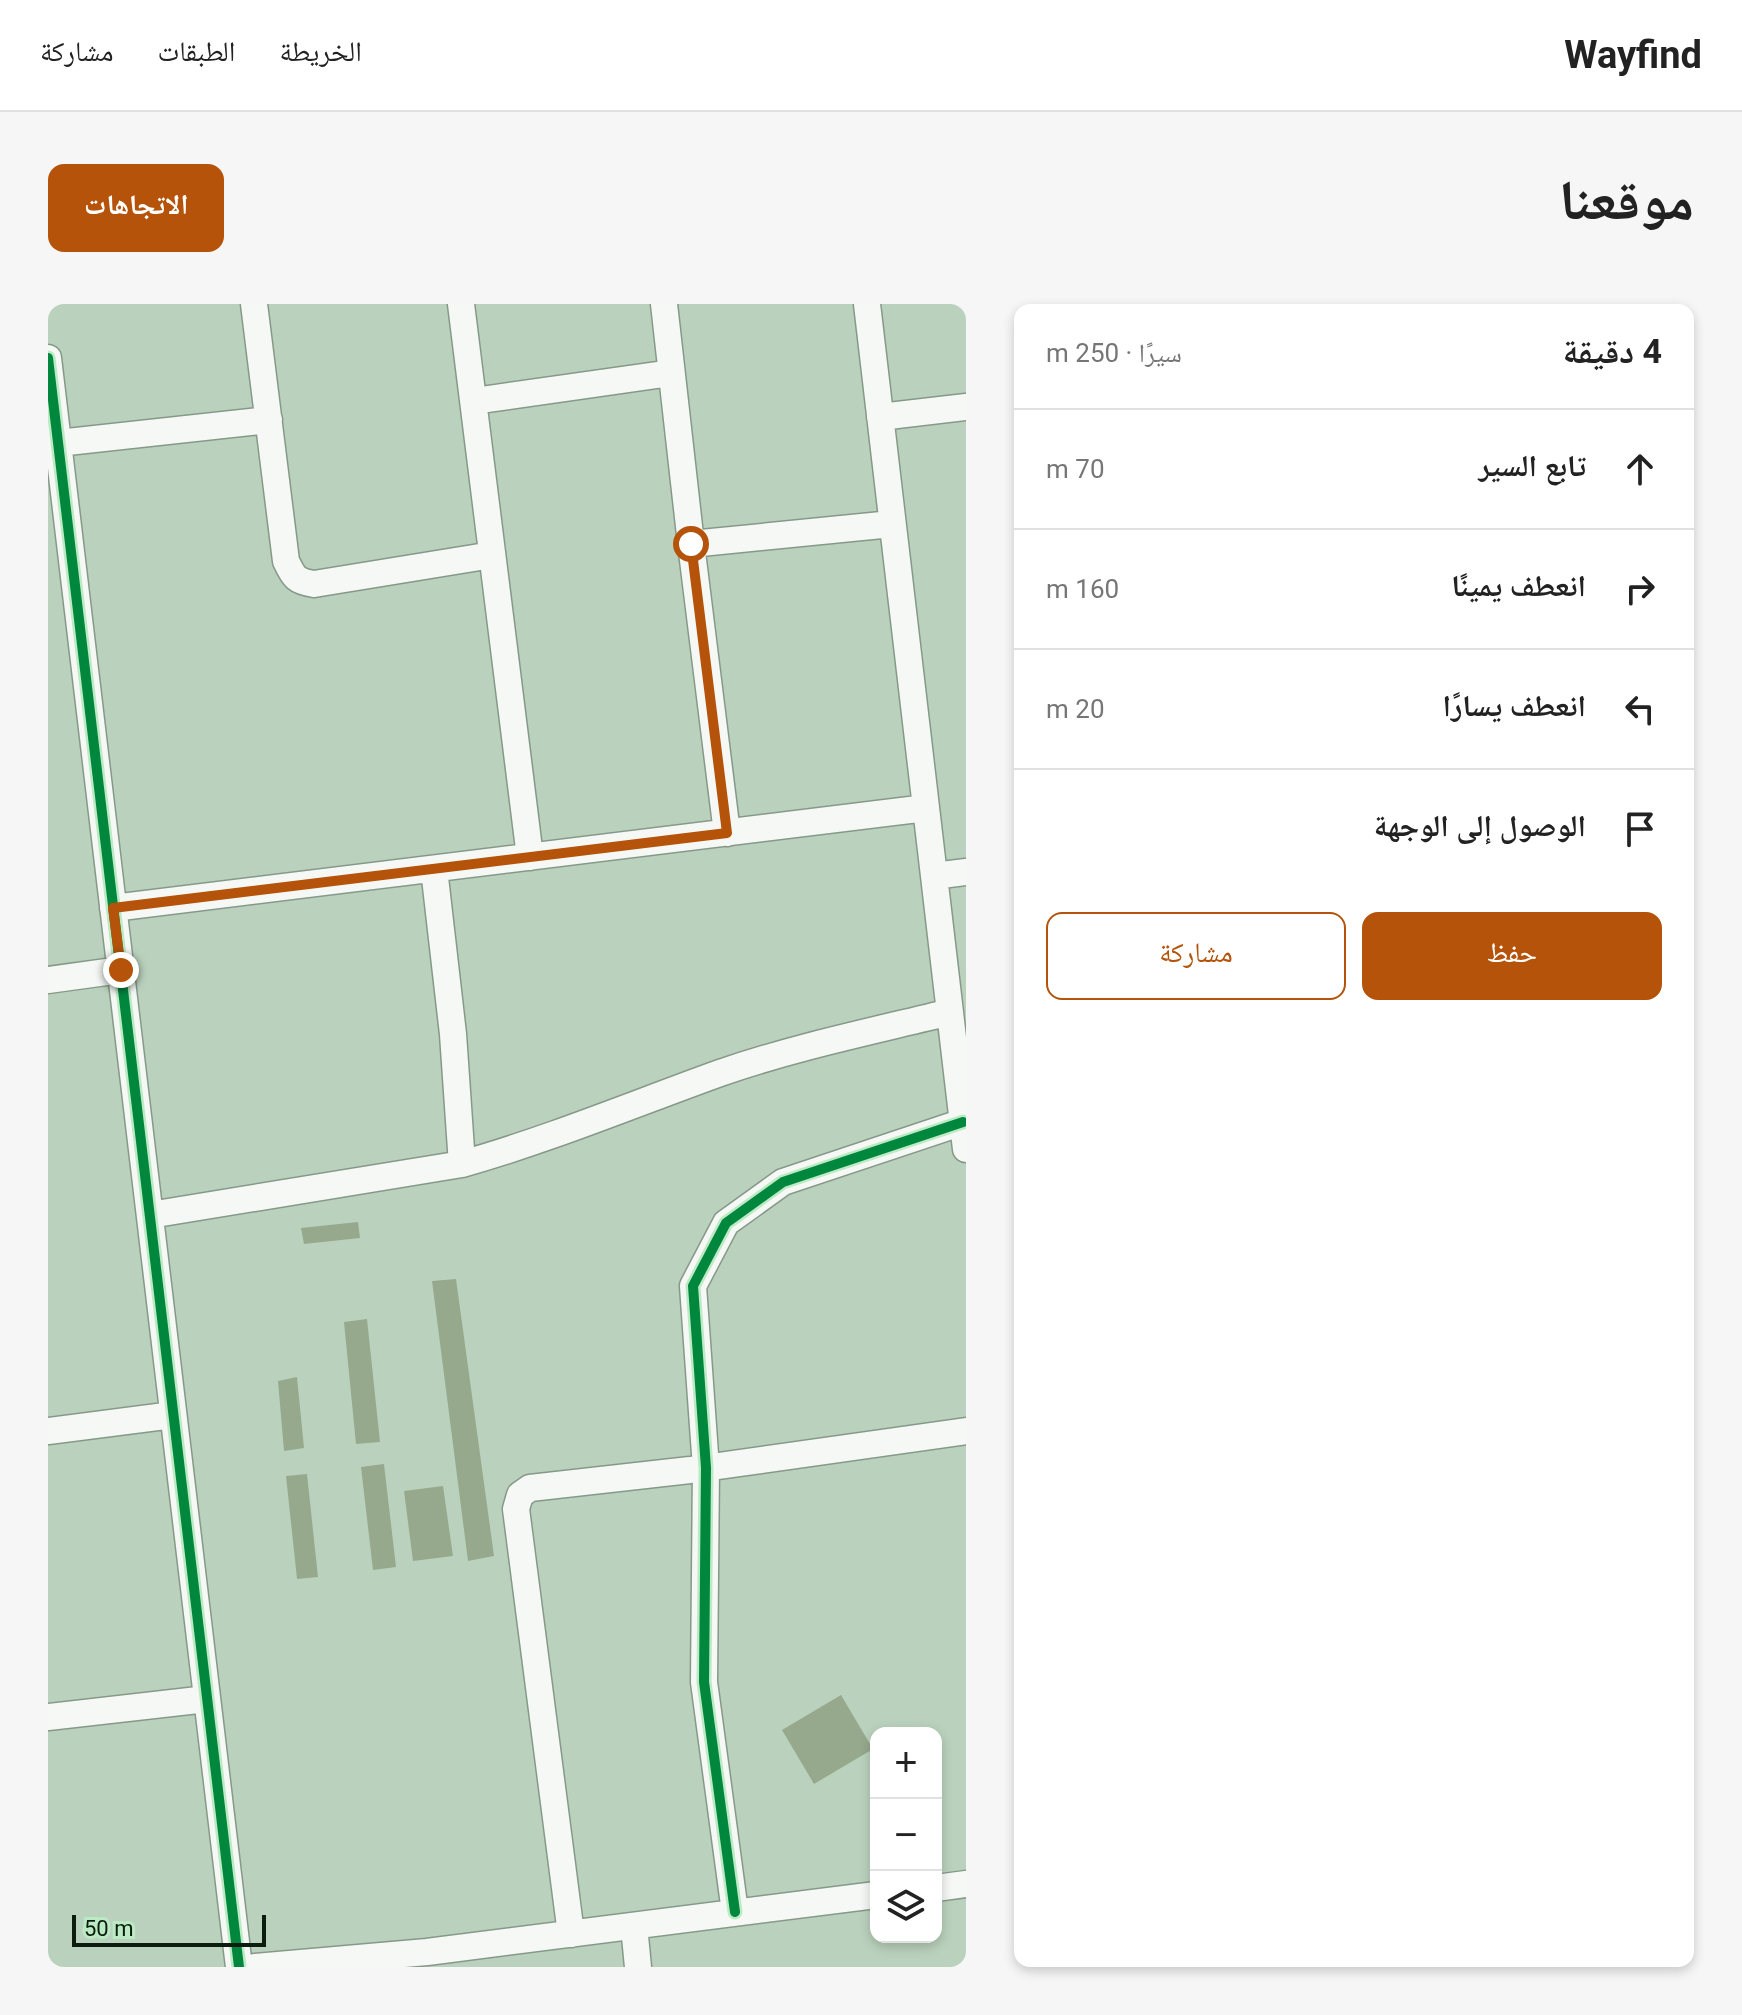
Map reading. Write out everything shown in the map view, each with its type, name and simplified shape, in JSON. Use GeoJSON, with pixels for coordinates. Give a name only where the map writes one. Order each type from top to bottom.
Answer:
{"type":"FeatureCollection","features":[{"type":"Feature","properties":{"kind":"street"},"geometry":{"type":"LineString","coordinates":[[254,304],[286,561],[299,582],[314,584],[492,555]]}},
{"type":"Feature","properties":{"kind":"street"},"geometry":{"type":"LineString","coordinates":[[461,304],[530,857]]}},
{"type":"Feature","properties":{"kind":"street"},"geometry":{"type":"LineString","coordinates":[[664,304],[727,833]]}},
{"type":"Feature","properties":{"kind":"street"},"geometry":{"type":"LineString","coordinates":[[867,304],[966,1149]]}},
{"type":"Feature","properties":{"kind":"street"},"geometry":{"type":"LineString","coordinates":[[48,358],[58,443],[57,506],[121,970],[239,1967]]}},
{"type":"Feature","properties":{"kind":"street"},"geometry":{"type":"LineString","coordinates":[[474,401],[671,373]]}},
{"type":"Feature","properties":{"kind":"street"},"geometry":{"type":"LineString","coordinates":[[880,417],[966,407]]}},
{"type":"Feature","properties":{"kind":"street"},"geometry":{"type":"LineString","coordinates":[[58,443],[269,420]]}},
{"type":"Feature","properties":{"kind":"street"},"geometry":{"type":"LineString","coordinates":[[691,544],[892,524]]}},
{"type":"Feature","properties":{"kind":"street"},"geometry":{"type":"LineString","coordinates":[[113,908],[926,808]]}},
{"type":"Feature","properties":{"kind":"street"},"geometry":{"type":"LineString","coordinates":[[434,869],[453,1034],[462,1164]]}},
{"type":"Feature","properties":{"kind":"street"},"geometry":{"type":"LineString","coordinates":[[934,876],[966,872]]}},
{"type":"Feature","properties":{"kind":"street"},"geometry":{"type":"LineString","coordinates":[[48,980],[121,970]]}},
{"type":"Feature","properties":{"kind":"street"},"geometry":{"type":"LineString","coordinates":[[150,1215],[462,1164],[511,1150],[776,1056],[950,1012]]}},
{"type":"Feature","properties":{"kind":"street"},"geometry":{"type":"LineString","coordinates":[[735,1912],[704,1682],[706,1468],[693,1286],[726,1223],[783,1182],[963,1122]]}},
{"type":"Feature","properties":{"kind":"street"},"geometry":{"type":"LineString","coordinates":[[48,1431],[173,1415]]}},
{"type":"Feature","properties":{"kind":"street"},"geometry":{"type":"LineString","coordinates":[[571,1934],[516,1509],[520,1495],[530,1488],[706,1468],[966,1431]]}},
{"type":"Feature","properties":{"kind":"street"},"geometry":{"type":"LineString","coordinates":[[48,1717],[207,1699]]}},
{"type":"Feature","properties":{"kind":"street"},"geometry":{"type":"LineString","coordinates":[[942,1887],[966,1884]]}},
{"type":"Feature","properties":{"kind":"street"},"geometry":{"type":"LineString","coordinates":[[255,1967],[428,1959],[571,1934],[870,1896]]}},
{"type":"Feature","properties":{"kind":"street"},"geometry":{"type":"LineString","coordinates":[[634,1926],[638,1967]]}},
{"type":"Feature","properties":{"kind":"building"},"geometry":{"type":"Polygon","coordinates":[[[358,1222],[360,1238],[304,1244],[301,1228],[358,1222]]]}},
{"type":"Feature","properties":{"kind":"building"},"geometry":{"type":"Polygon","coordinates":[[[456,1279],[494,1556],[468,1561],[432,1281],[456,1279]]]}},
{"type":"Feature","properties":{"kind":"building"},"geometry":{"type":"Polygon","coordinates":[[[367,1319],[380,1442],[356,1444],[344,1322],[367,1319]]]}},
{"type":"Feature","properties":{"kind":"building"},"geometry":{"type":"Polygon","coordinates":[[[297,1377],[304,1448],[284,1451],[278,1381],[297,1377]]]}},
{"type":"Feature","properties":{"kind":"building"},"geometry":{"type":"Polygon","coordinates":[[[384,1464],[396,1567],[373,1570],[361,1467],[384,1464]]]}},
{"type":"Feature","properties":{"kind":"building"},"geometry":{"type":"Polygon","coordinates":[[[307,1474],[318,1577],[297,1579],[286,1476],[307,1474]]]}},
{"type":"Feature","properties":{"kind":"building"},"geometry":{"type":"Polygon","coordinates":[[[443,1486],[453,1556],[413,1561],[404,1491],[443,1486]]]}},
{"type":"Feature","properties":{"kind":"building"},"geometry":{"type":"Polygon","coordinates":[[[841,1695],[870,1744],[870,1751],[814,1784],[782,1730],[841,1695]]]}},
{"type":"Feature","properties":{"kind":"cycle path"},"geometry":{"type":"LineString","coordinates":[[48,358],[239,1967]]}},
{"type":"Feature","properties":{"kind":"cycle path"},"geometry":{"type":"LineString","coordinates":[[735,1912],[704,1682],[706,1468],[693,1286],[726,1223],[783,1182],[963,1122]]}},
{"type":"Feature","properties":{"kind":"route"},"geometry":{"type":"LineString","coordinates":[[121,970],[113,908],[727,833],[691,544]]}}]}
